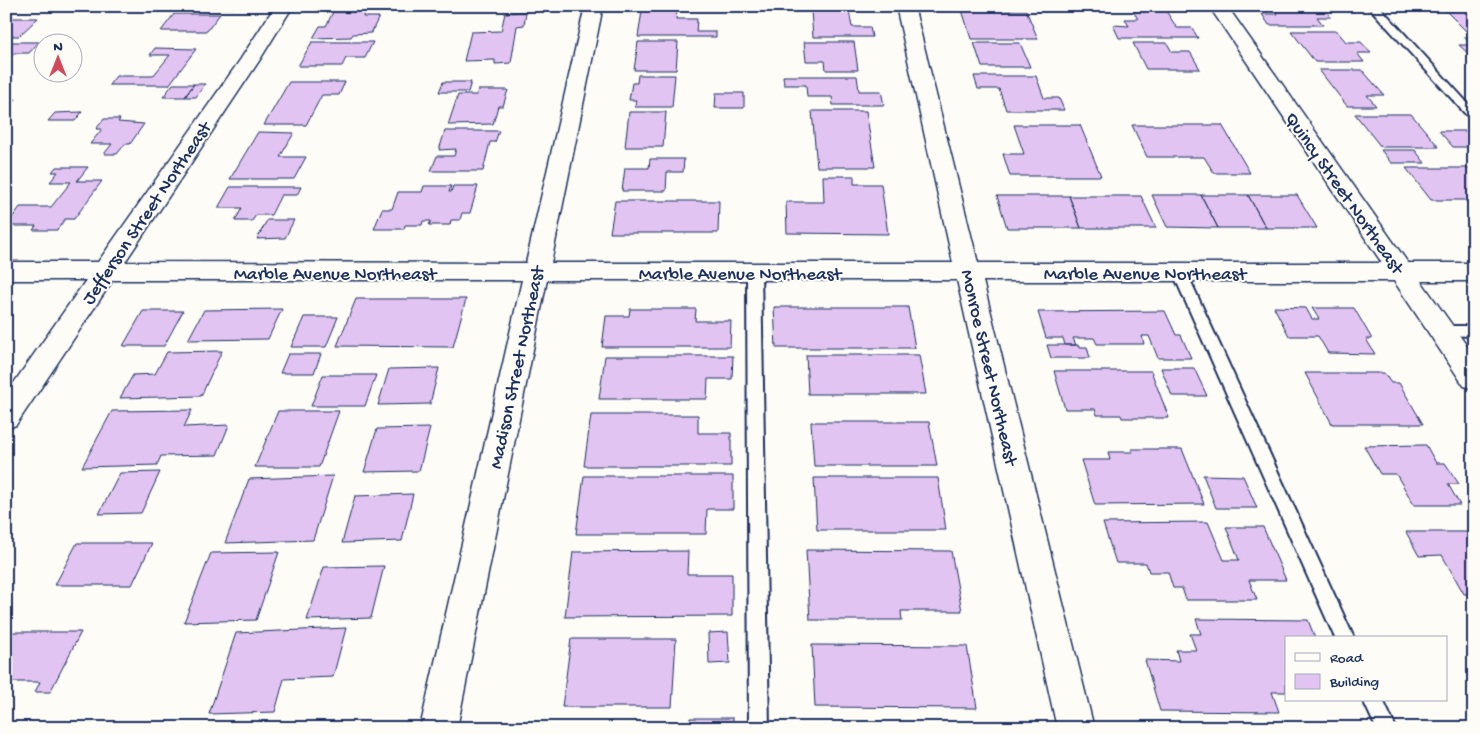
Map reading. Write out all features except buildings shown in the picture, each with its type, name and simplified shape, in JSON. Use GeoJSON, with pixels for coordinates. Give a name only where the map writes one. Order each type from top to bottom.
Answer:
{"type":"FeatureCollection","features":[{"type":"Feature","properties":{"kind":"street","name":"Jefferson Street Northeast"},"geometry":{"type":"LineString","coordinates":[[6,417],[249,61],[284,6]]}},
{"type":"Feature","properties":{"kind":"street","name":"Madison Street Northeast"},"geometry":{"type":"LineString","coordinates":[[438,728],[594,6]]}},
{"type":"Feature","properties":{"kind":"street","name":"Monroe Street Northeast"},"geometry":{"type":"LineString","coordinates":[[906,6],[1076,728]]}},
{"type":"Feature","properties":{"kind":"street","name":"Quincy Street Northeast"},"geometry":{"type":"LineString","coordinates":[[1218,6],[1474,378]]}},
{"type":"Feature","properties":{"kind":"street","name":"Marble Avenue Northeast"},"geometry":{"type":"LineString","coordinates":[[6,271],[1474,272]]}},
{"type":"Feature","properties":{"kind":"lane"},"geometry":{"type":"LineString","coordinates":[[1373,6],[1474,117]]}},
{"type":"Feature","properties":{"kind":"lane"},"geometry":{"type":"LineString","coordinates":[[754,271],[759,728]]}},
{"type":"Feature","properties":{"kind":"lane"},"geometry":{"type":"LineString","coordinates":[[1179,271],[1344,636]]}},
{"type":"Feature","properties":{"kind":"lane"},"geometry":{"type":"LineString","coordinates":[[1442,331],[1474,331]]}},
{"type":"Feature","properties":{"kind":"lane"},"geometry":{"type":"LineString","coordinates":[[1374,702],[1386,728]]}}]}
